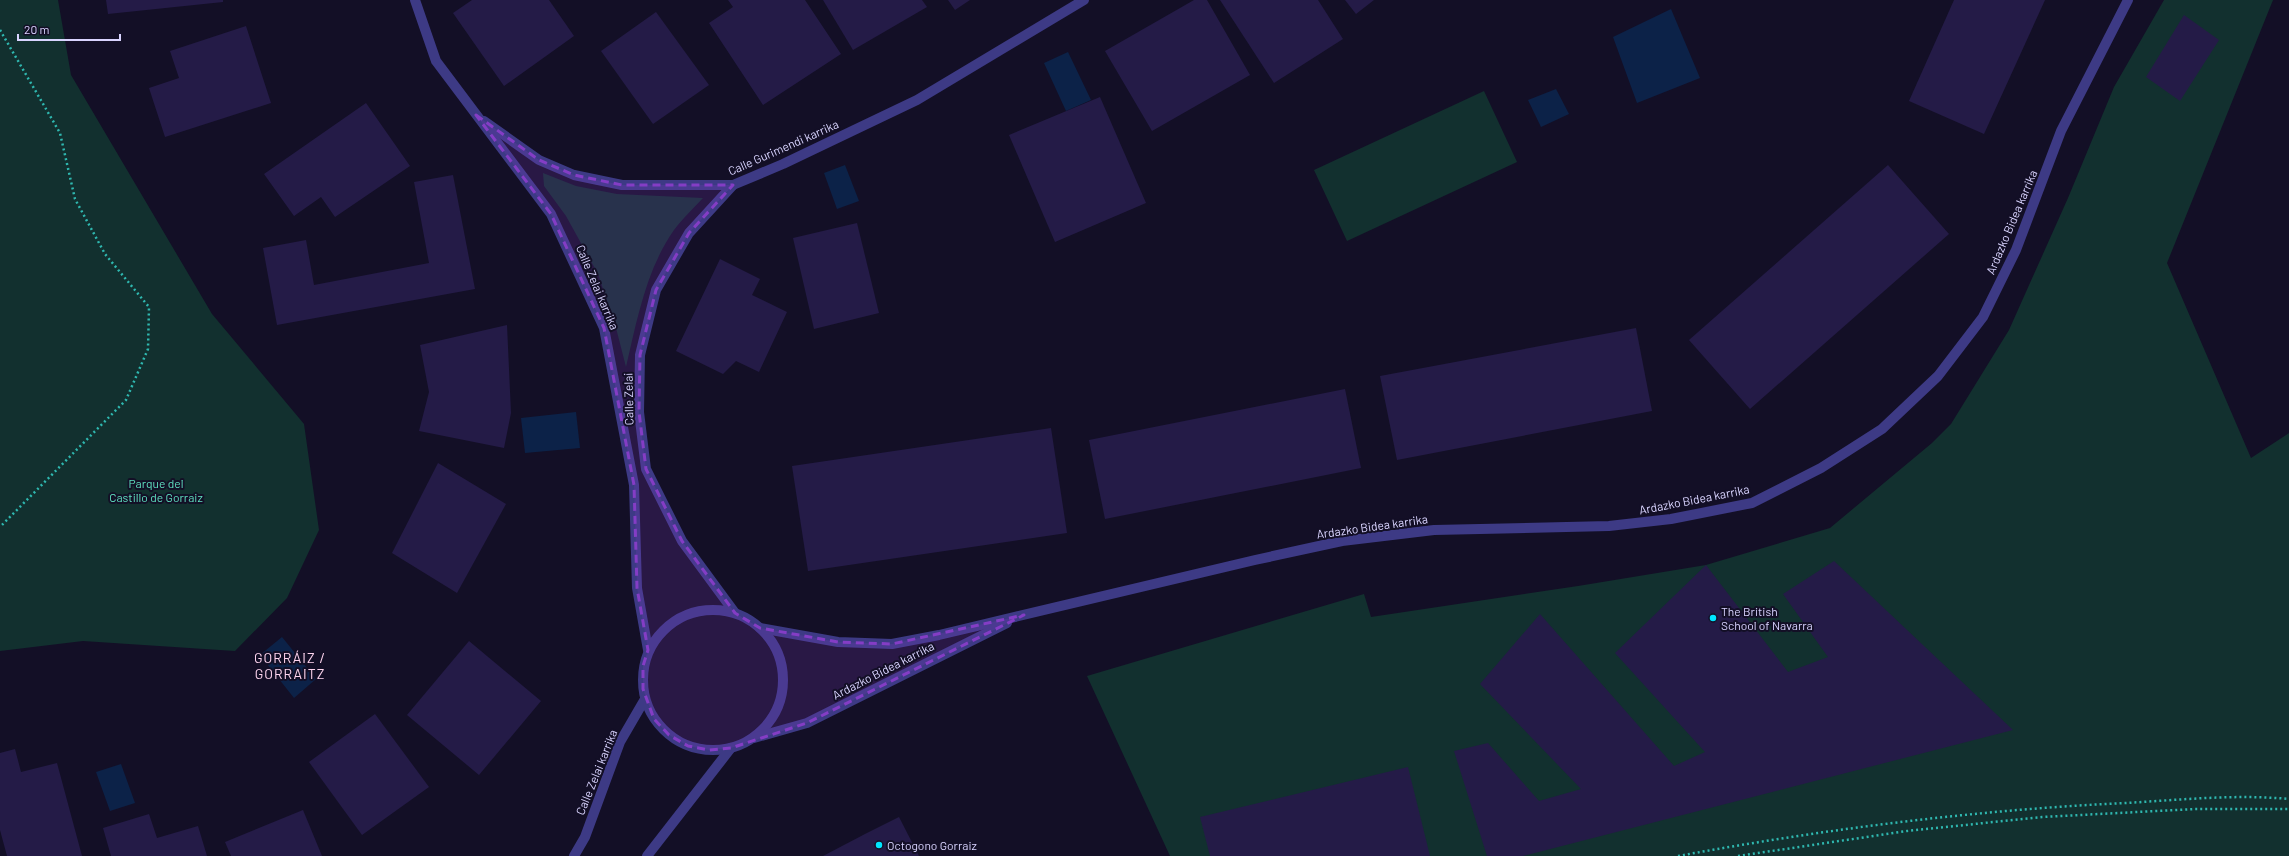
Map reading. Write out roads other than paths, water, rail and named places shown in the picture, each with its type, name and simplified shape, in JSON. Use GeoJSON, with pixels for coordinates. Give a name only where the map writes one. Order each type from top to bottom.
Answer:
{"type":"FeatureCollection","features":[{"type":"Feature","properties":{"kind":"street","name":"Calle Zelai karrika"},"geometry":{"type":"LineString","coordinates":[[415,0],[436,61],[551,214],[604,328],[634,486],[637,588],[648,650]]}},
{"type":"Feature","properties":{"kind":"street","name":"Calle Gurimendi karrika"},"geometry":{"type":"LineString","coordinates":[[476,115],[539,160],[574,175],[622,185],[733,185],[783,164],[917,100],[1084,0]]}},
{"type":"Feature","properties":{"kind":"street","name":"Ardazko Bidea karrika"},"geometry":{"type":"LineString","coordinates":[[760,628],[838,642],[892,644],[940,635],[1255,560],[1342,541],[1434,530],[1609,526],[1671,519],[1752,503],[1821,468],[1882,429],[1938,376],[1982,317],[2016,250],[2061,131],[2128,0]]}},
{"type":"Feature","properties":{"kind":"street","name":"Calle Zelai"},"geometry":{"type":"LineString","coordinates":[[733,185],[689,233],[656,290],[640,355],[639,412],[646,469],[682,541],[735,613]]}},
{"type":"Feature","properties":{"kind":"street"},"geometry":{"type":"LineString","coordinates":[[715,609],[735,613],[760,628],[774,644],[782,664],[783,686],[778,707],[767,725],[751,739],[731,748],[709,750],[688,746],[669,735],[654,719],[645,700],[642,682],[643,666],[648,650],[660,633],[676,620],[694,612],[715,609]]}},
{"type":"Feature","properties":{"kind":"street","name":"Ardazko Bidea karrika"},"geometry":{"type":"LineString","coordinates":[[751,739],[807,723],[1024,615]]}},
{"type":"Feature","properties":{"kind":"street","name":"Calle Zelai karrika"},"geometry":{"type":"LineString","coordinates":[[574,856],[584,837],[620,742],[645,700]]}},
{"type":"Feature","properties":{"kind":"street"},"geometry":{"type":"LineString","coordinates":[[647,856],[731,748]]}},
{"type":"Feature","properties":{"kind":"water"},"geometry":{"type":"Polygon","coordinates":[[[1671,9],[1700,78],[1637,103],[1613,37],[1671,9]]]}},
{"type":"Feature","properties":{"kind":"water"},"geometry":{"type":"Polygon","coordinates":[[[1068,52],[1091,100],[1066,111],[1044,63],[1068,52]]]}},
{"type":"Feature","properties":{"kind":"water"},"geometry":{"type":"Polygon","coordinates":[[[1556,89],[1569,114],[1541,127],[1528,100],[1556,89]]]}},
{"type":"Feature","properties":{"kind":"water"},"geometry":{"type":"Polygon","coordinates":[[[845,165],[859,201],[837,209],[824,173],[845,165]]]}},
{"type":"Feature","properties":{"kind":"water"},"geometry":{"type":"Polygon","coordinates":[[[576,412],[580,448],[525,453],[521,418],[576,412]]]}},
{"type":"Feature","properties":{"kind":"water"},"geometry":{"type":"Polygon","coordinates":[[[282,637],[316,679],[294,698],[260,655],[282,637]]]}},
{"type":"Feature","properties":{"kind":"water"},"geometry":{"type":"Polygon","coordinates":[[[121,764],[135,803],[110,811],[96,772],[121,764]]]}},
{"type":"Feature","properties":{"kind":"place","name":"The British School of Navarra"},"geometry":{"type":"Point","coordinates":[1713,618]}},
{"type":"Feature","properties":{"kind":"place","name":"Octogono Gorraiz"},"geometry":{"type":"Point","coordinates":[879,845]}},
{"type":"Feature","properties":{"kind":"district","name":"GORRÁIZ / GORRAITZ"},"geometry":{"type":"Point","coordinates":[290,666]}},
{"type":"Feature","properties":{"kind":"park label","name":"Parque del Castillo de Gorraiz"},"geometry":{"type":"Point","coordinates":[156,490]}}]}
